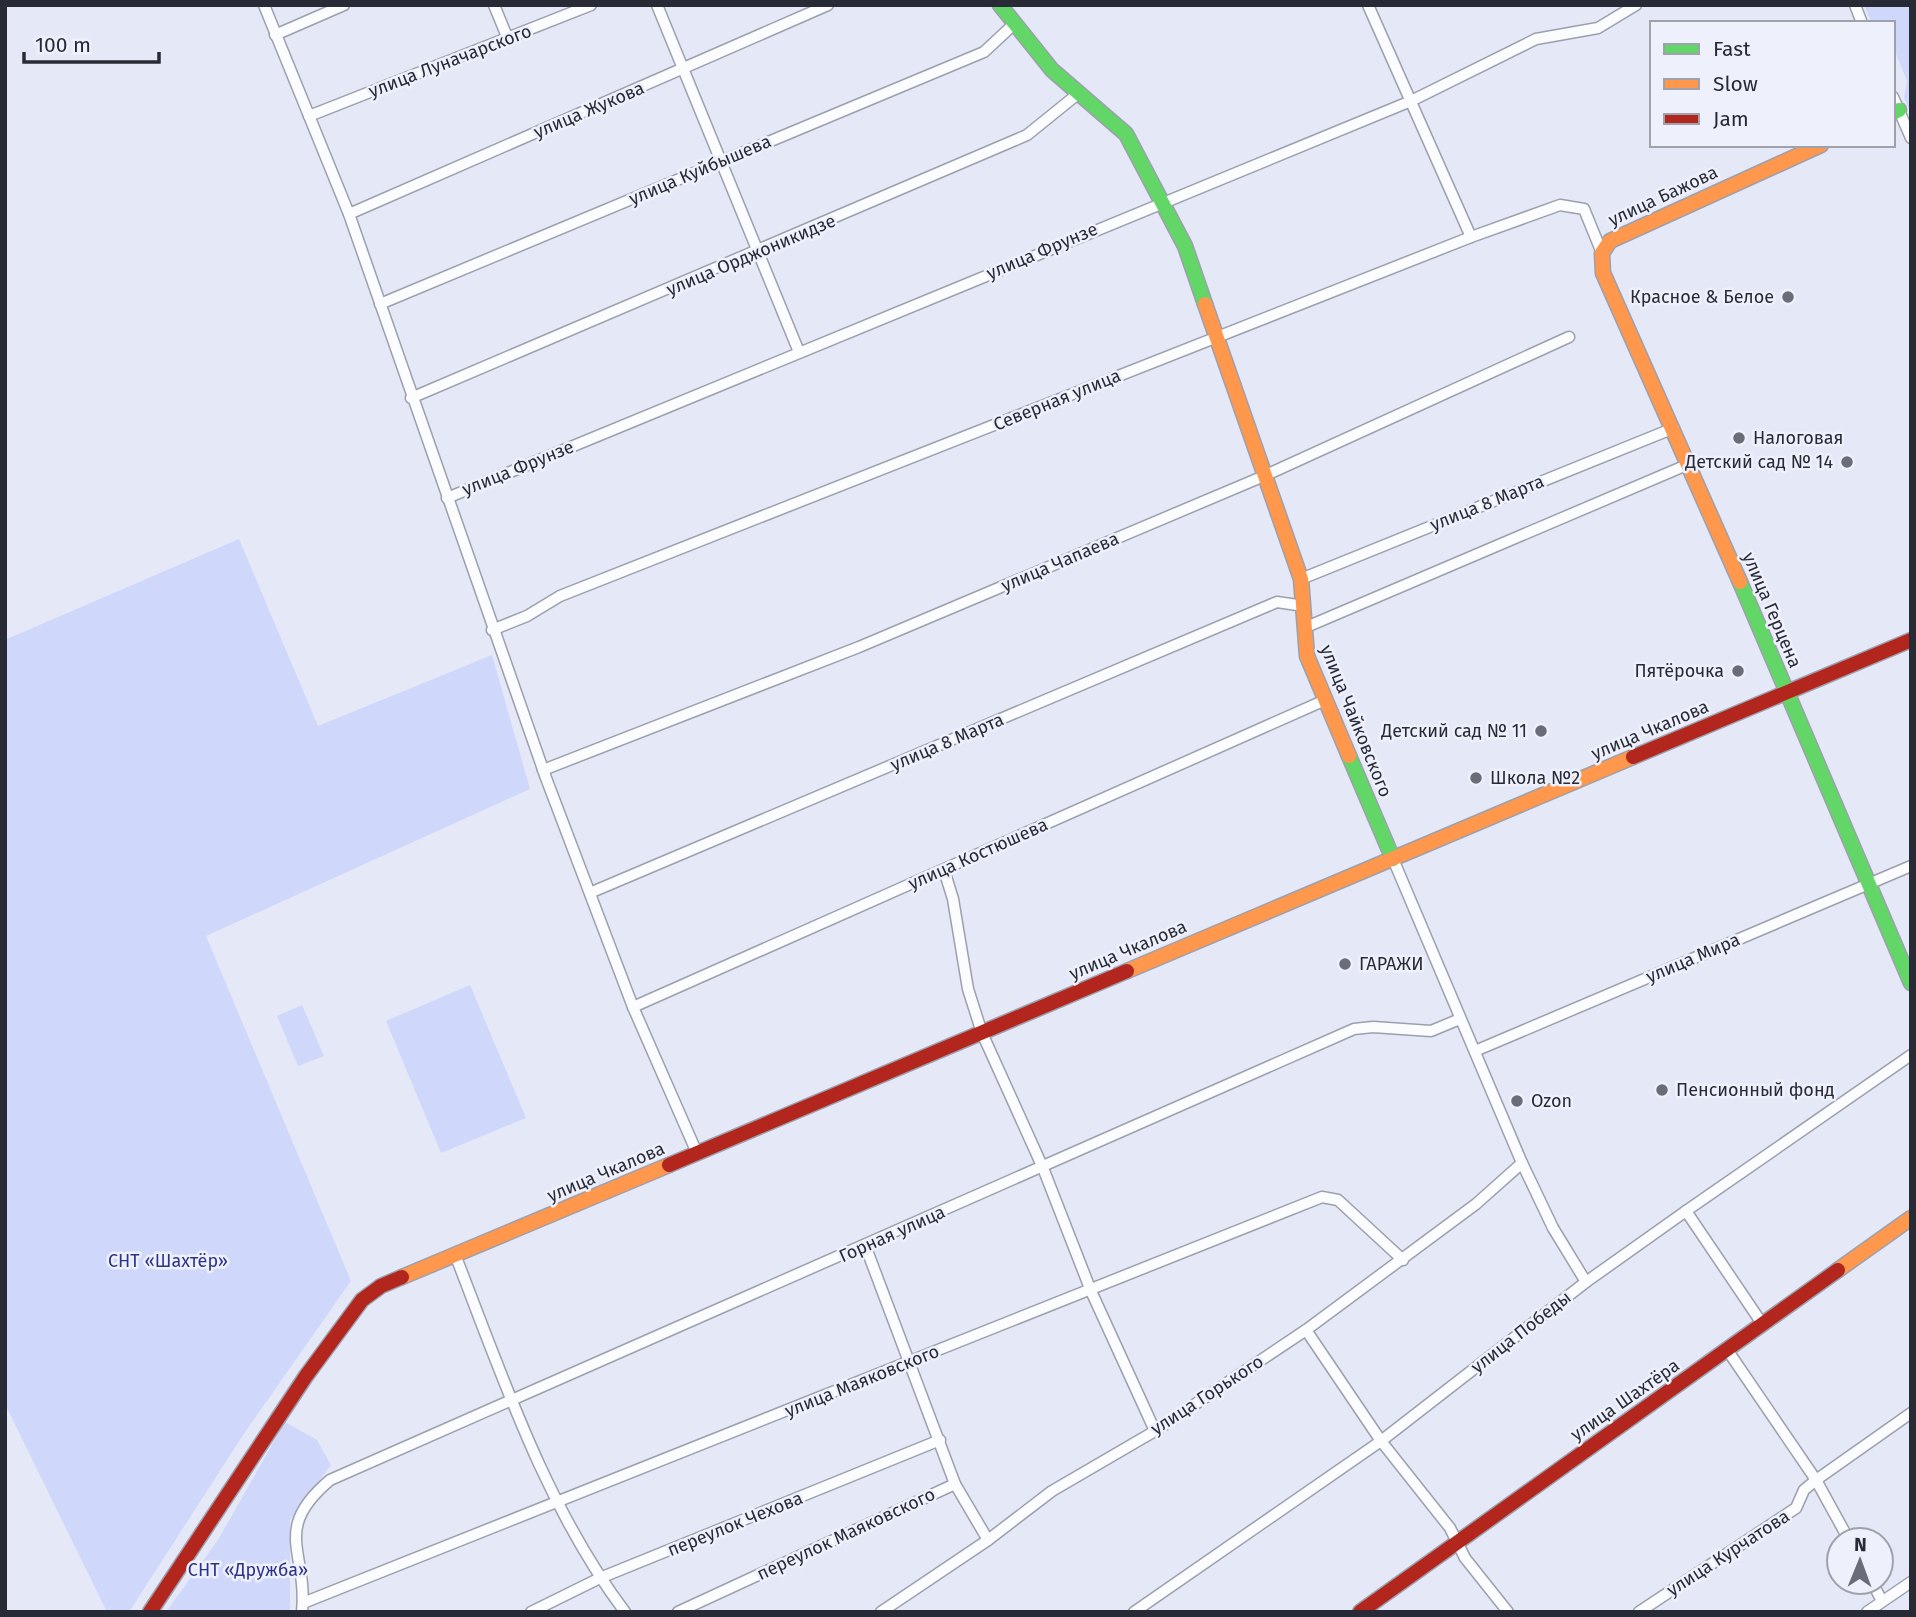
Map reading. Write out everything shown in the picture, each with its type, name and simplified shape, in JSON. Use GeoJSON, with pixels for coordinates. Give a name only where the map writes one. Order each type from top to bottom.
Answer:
{"type":"FeatureCollection","features":[{"type":"Feature","properties":{"kind":"street"},"geometry":{"type":"LineString","coordinates":[[264,5],[349,214],[492,630],[543,769],[634,1007],[697,1153]]}},
{"type":"Feature","properties":{"kind":"street"},"geometry":{"type":"LineString","coordinates":[[275,34],[344,5]]}},
{"type":"Feature","properties":{"kind":"street"},"geometry":{"type":"LineString","coordinates":[[494,5],[508,39]]}},
{"type":"Feature","properties":{"kind":"street","name":"улица Луначарского"},"geometry":{"type":"LineString","coordinates":[[309,116],[591,5]]}},
{"type":"Feature","properties":{"kind":"street"},"geometry":{"type":"LineString","coordinates":[[657,5],[799,352]]}},
{"type":"Feature","properties":{"kind":"street","name":"улица Жукова"},"geometry":{"type":"LineString","coordinates":[[349,214],[828,5]]}},
{"type":"Feature","properties":{"kind":"street","name":"улица Чайковского"},"geometry":{"type":"LineString","coordinates":[[1000,5],[1013,25],[1052,70],[1126,134],[1185,246],[1301,579],[1307,656],[1323,701],[1522,1163],[1553,1227],[1586,1282]]}},
{"type":"Feature","properties":{"kind":"street"},"geometry":{"type":"LineString","coordinates":[[1368,5],[1471,237]]}},
{"type":"Feature","properties":{"kind":"street","name":"улица Фрунзе"},"geometry":{"type":"LineString","coordinates":[[447,498],[1163,200],[1410,101],[1536,39],[1598,28],[1636,5]]}},
{"type":"Feature","properties":{"kind":"street","name":"улица Куйбышева"},"geometry":{"type":"LineString","coordinates":[[380,304],[984,52],[1013,25]]}},
{"type":"Feature","properties":{"kind":"street","name":"улица Орджоникидзе"},"geometry":{"type":"LineString","coordinates":[[411,398],[759,253],[1027,135],[1079,93]]}},
{"type":"Feature","properties":{"kind":"street"},"geometry":{"type":"LineString","coordinates":[[1895,107],[1911,138]]}},
{"type":"Feature","properties":{"kind":"street","name":"улица Бажова"},"geometry":{"type":"LineString","coordinates":[[1602,253],[1610,241],[1817,147]]}},
{"type":"Feature","properties":{"kind":"street","name":"Северная улица"},"geometry":{"type":"LineString","coordinates":[[492,630],[527,616],[560,596],[1215,337],[1560,205],[1584,209],[1602,253]]}},
{"type":"Feature","properties":{"kind":"street","name":"улица Герцена"},"geometry":{"type":"LineString","coordinates":[[1602,253],[1603,273],[1674,428],[1911,983]]}},
{"type":"Feature","properties":{"kind":"street","name":"улица Чапаева"},"geometry":{"type":"LineString","coordinates":[[543,769],[859,647],[1264,476],[1569,337]]}},
{"type":"Feature","properties":{"kind":"street","name":"улица 8 Марта"},"geometry":{"type":"LineString","coordinates":[[1301,579],[1674,428]]}},
{"type":"Feature","properties":{"kind":"street"},"geometry":{"type":"LineString","coordinates":[[1304,628],[1689,464]]}},
{"type":"Feature","properties":{"kind":"street","name":"улица 8 Марта"},"geometry":{"type":"LineString","coordinates":[[592,892],[1277,602],[1304,606]]}},
{"type":"Feature","properties":{"kind":"street","name":"улица Чкалова"},"geometry":{"type":"LineString","coordinates":[[150,1612],[306,1376],[362,1300],[398,1278],[456,1257],[1911,640]]}},
{"type":"Feature","properties":{"kind":"street","name":"улица Костюшева"},"geometry":{"type":"LineString","coordinates":[[634,1007],[1323,701]]}},
{"type":"Feature","properties":{"kind":"street","name":"улица Мира"},"geometry":{"type":"LineString","coordinates":[[1475,1051],[1911,866]]}},
{"type":"Feature","properties":{"kind":"street"},"geometry":{"type":"LineString","coordinates":[[944,870],[953,900],[968,989],[982,1033],[1044,1168],[1091,1291],[1155,1431]]}},
{"type":"Feature","properties":{"kind":"street","name":"Горная улица"},"geometry":{"type":"LineString","coordinates":[[303,1607],[294,1532],[299,1514],[315,1493],[330,1480],[1044,1168],[1354,1029],[1373,1027],[1432,1031],[1460,1019]]}},
{"type":"Feature","properties":{"kind":"street","name":"улица Победы"},"geometry":{"type":"LineString","coordinates":[[1134,1612],[1381,1441],[1586,1282],[1911,1055]]}},
{"type":"Feature","properties":{"kind":"street","name":"улица Горького"},"geometry":{"type":"LineString","coordinates":[[881,1612],[988,1540],[1052,1491],[1155,1431],[1306,1330],[1476,1204],[1522,1163]]}},
{"type":"Feature","properties":{"kind":"street","name":"улица Маяковского"},"geometry":{"type":"LineString","coordinates":[[303,1607],[558,1502],[1322,1197],[1338,1200],[1403,1260]]}},
{"type":"Feature","properties":{"kind":"street"},"geometry":{"type":"LineString","coordinates":[[1686,1211],[1763,1325]]}},
{"type":"Feature","properties":{"kind":"street","name":"улица Шахтёра"},"geometry":{"type":"LineString","coordinates":[[1360,1612],[1911,1218]]}},
{"type":"Feature","properties":{"kind":"street"},"geometry":{"type":"LineString","coordinates":[[865,1245],[912,1362],[956,1484]]}},
{"type":"Feature","properties":{"kind":"street"},"geometry":{"type":"LineString","coordinates":[[456,1257],[512,1401],[558,1502],[600,1578],[625,1612]]}},
{"type":"Feature","properties":{"kind":"street"},"geometry":{"type":"LineString","coordinates":[[1306,1330],[1381,1441],[1450,1528],[1457,1543],[1508,1612]]}},
{"type":"Feature","properties":{"kind":"street"},"geometry":{"type":"LineString","coordinates":[[1728,1351],[1816,1480],[1841,1526]]}},
{"type":"Feature","properties":{"kind":"street","name":"улица Курчатова"},"geometry":{"type":"LineString","coordinates":[[1639,1612],[1796,1508],[1804,1490],[1816,1480],[1911,1413]]}},
{"type":"Feature","properties":{"kind":"street","name":"переулок Чехова"},"geometry":{"type":"LineString","coordinates":[[531,1612],[600,1578],[940,1440]]}},
{"type":"Feature","properties":{"kind":"street","name":"переулок Маяковского"},"geometry":{"type":"LineString","coordinates":[[678,1612],[956,1484],[988,1540]]}},
{"type":"Feature","properties":{"kind":"street"},"geometry":{"type":"LineString","coordinates":[[1867,1612],[1911,1582]]}},
{"type":"Feature","properties":{"kind":"street"},"geometry":{"type":"LineString","coordinates":[[1879,1596],[1882,1601]]}},
{"type":"Feature","properties":{"kind":"green space"},"geometry":{"type":"Polygon","coordinates":[[[1864,5],[1911,5],[1911,113],[1904,98],[1907,81],[1895,51],[1895,21],[1871,21],[1864,5]]]}},
{"type":"Feature","properties":{"kind":"green space","name":"СНТ «Шахтёр»"},"geometry":{"type":"Polygon","coordinates":[[[239,539],[318,726],[492,655],[530,789],[206,936],[351,1281],[245,1432],[129,1612],[107,1612],[5,1404],[5,642],[239,539]]]}},
{"type":"Feature","properties":{"kind":"green space"},"geometry":{"type":"Polygon","coordinates":[[[470,985],[526,1118],[441,1153],[386,1021],[470,985]]]}},
{"type":"Feature","properties":{"kind":"green space"},"geometry":{"type":"Polygon","coordinates":[[[302,1005],[324,1056],[298,1066],[277,1016],[302,1005]]]}},
{"type":"Feature","properties":{"kind":"green space","name":"СНТ «Дружба»"},"geometry":{"type":"Polygon","coordinates":[[[285,1422],[317,1440],[331,1465],[290,1520],[290,1612],[166,1612],[218,1540],[285,1422]]]}},
{"type":"Feature","properties":{"kind":"traffic: fast"},"geometry":{"type":"LineString","coordinates":[[1000,5],[1052,70],[1126,134],[1185,246],[1205,304]]}},
{"type":"Feature","properties":{"kind":"traffic: fast"},"geometry":{"type":"LineString","coordinates":[[1895,112],[1899,110]]}},
{"type":"Feature","properties":{"kind":"traffic: fast"},"geometry":{"type":"LineString","coordinates":[[1740,582],[1911,983]]}},
{"type":"Feature","properties":{"kind":"traffic: fast"},"geometry":{"type":"LineString","coordinates":[[1349,756],[1393,859]]}},
{"type":"Feature","properties":{"kind":"traffic: slow"},"geometry":{"type":"LineString","coordinates":[[1740,582],[1603,273],[1602,253],[1610,241],[1817,147]]}},
{"type":"Feature","properties":{"kind":"traffic: slow"},"geometry":{"type":"LineString","coordinates":[[1205,304],[1301,579],[1307,656],[1349,756]]}},
{"type":"Feature","properties":{"kind":"traffic: slow"},"geometry":{"type":"LineString","coordinates":[[1127,971],[1633,757]]}},
{"type":"Feature","properties":{"kind":"traffic: slow"},"geometry":{"type":"LineString","coordinates":[[402,1277],[669,1165]]}},
{"type":"Feature","properties":{"kind":"traffic: slow"},"geometry":{"type":"LineString","coordinates":[[1838,1270],[1911,1218]]}},
{"type":"Feature","properties":{"kind":"traffic: jam"},"geometry":{"type":"LineString","coordinates":[[1633,757],[1911,640]]}},
{"type":"Feature","properties":{"kind":"traffic: jam"},"geometry":{"type":"LineString","coordinates":[[669,1165],[1127,971]]}},
{"type":"Feature","properties":{"kind":"traffic: jam"},"geometry":{"type":"LineString","coordinates":[[1360,1612],[1838,1270]]}},
{"type":"Feature","properties":{"kind":"traffic: jam"},"geometry":{"type":"LineString","coordinates":[[150,1612],[306,1376],[362,1300],[381,1286],[402,1277]]}},
{"type":"Feature","properties":{"kind":"place","name":"Красное & Белое"},"geometry":{"type":"Point","coordinates":[1788,297]}},
{"type":"Feature","properties":{"kind":"place","name":"Налоговая"},"geometry":{"type":"Point","coordinates":[1739,438]}},
{"type":"Feature","properties":{"kind":"place","name":"Детский сад № 14"},"geometry":{"type":"Point","coordinates":[1847,462]}},
{"type":"Feature","properties":{"kind":"place","name":"Пятёрочка"},"geometry":{"type":"Point","coordinates":[1738,671]}},
{"type":"Feature","properties":{"kind":"place","name":"Детский сад № 11"},"geometry":{"type":"Point","coordinates":[1541,731]}},
{"type":"Feature","properties":{"kind":"place","name":"Школа №2"},"geometry":{"type":"Point","coordinates":[1476,778]}},
{"type":"Feature","properties":{"kind":"place","name":"ГАРАЖИ"},"geometry":{"type":"Point","coordinates":[1345,964]}},
{"type":"Feature","properties":{"kind":"place","name":"Пенсионный фонд"},"geometry":{"type":"Point","coordinates":[1662,1090]}},
{"type":"Feature","properties":{"kind":"place","name":"Ozon"},"geometry":{"type":"Point","coordinates":[1517,1101]}}]}
